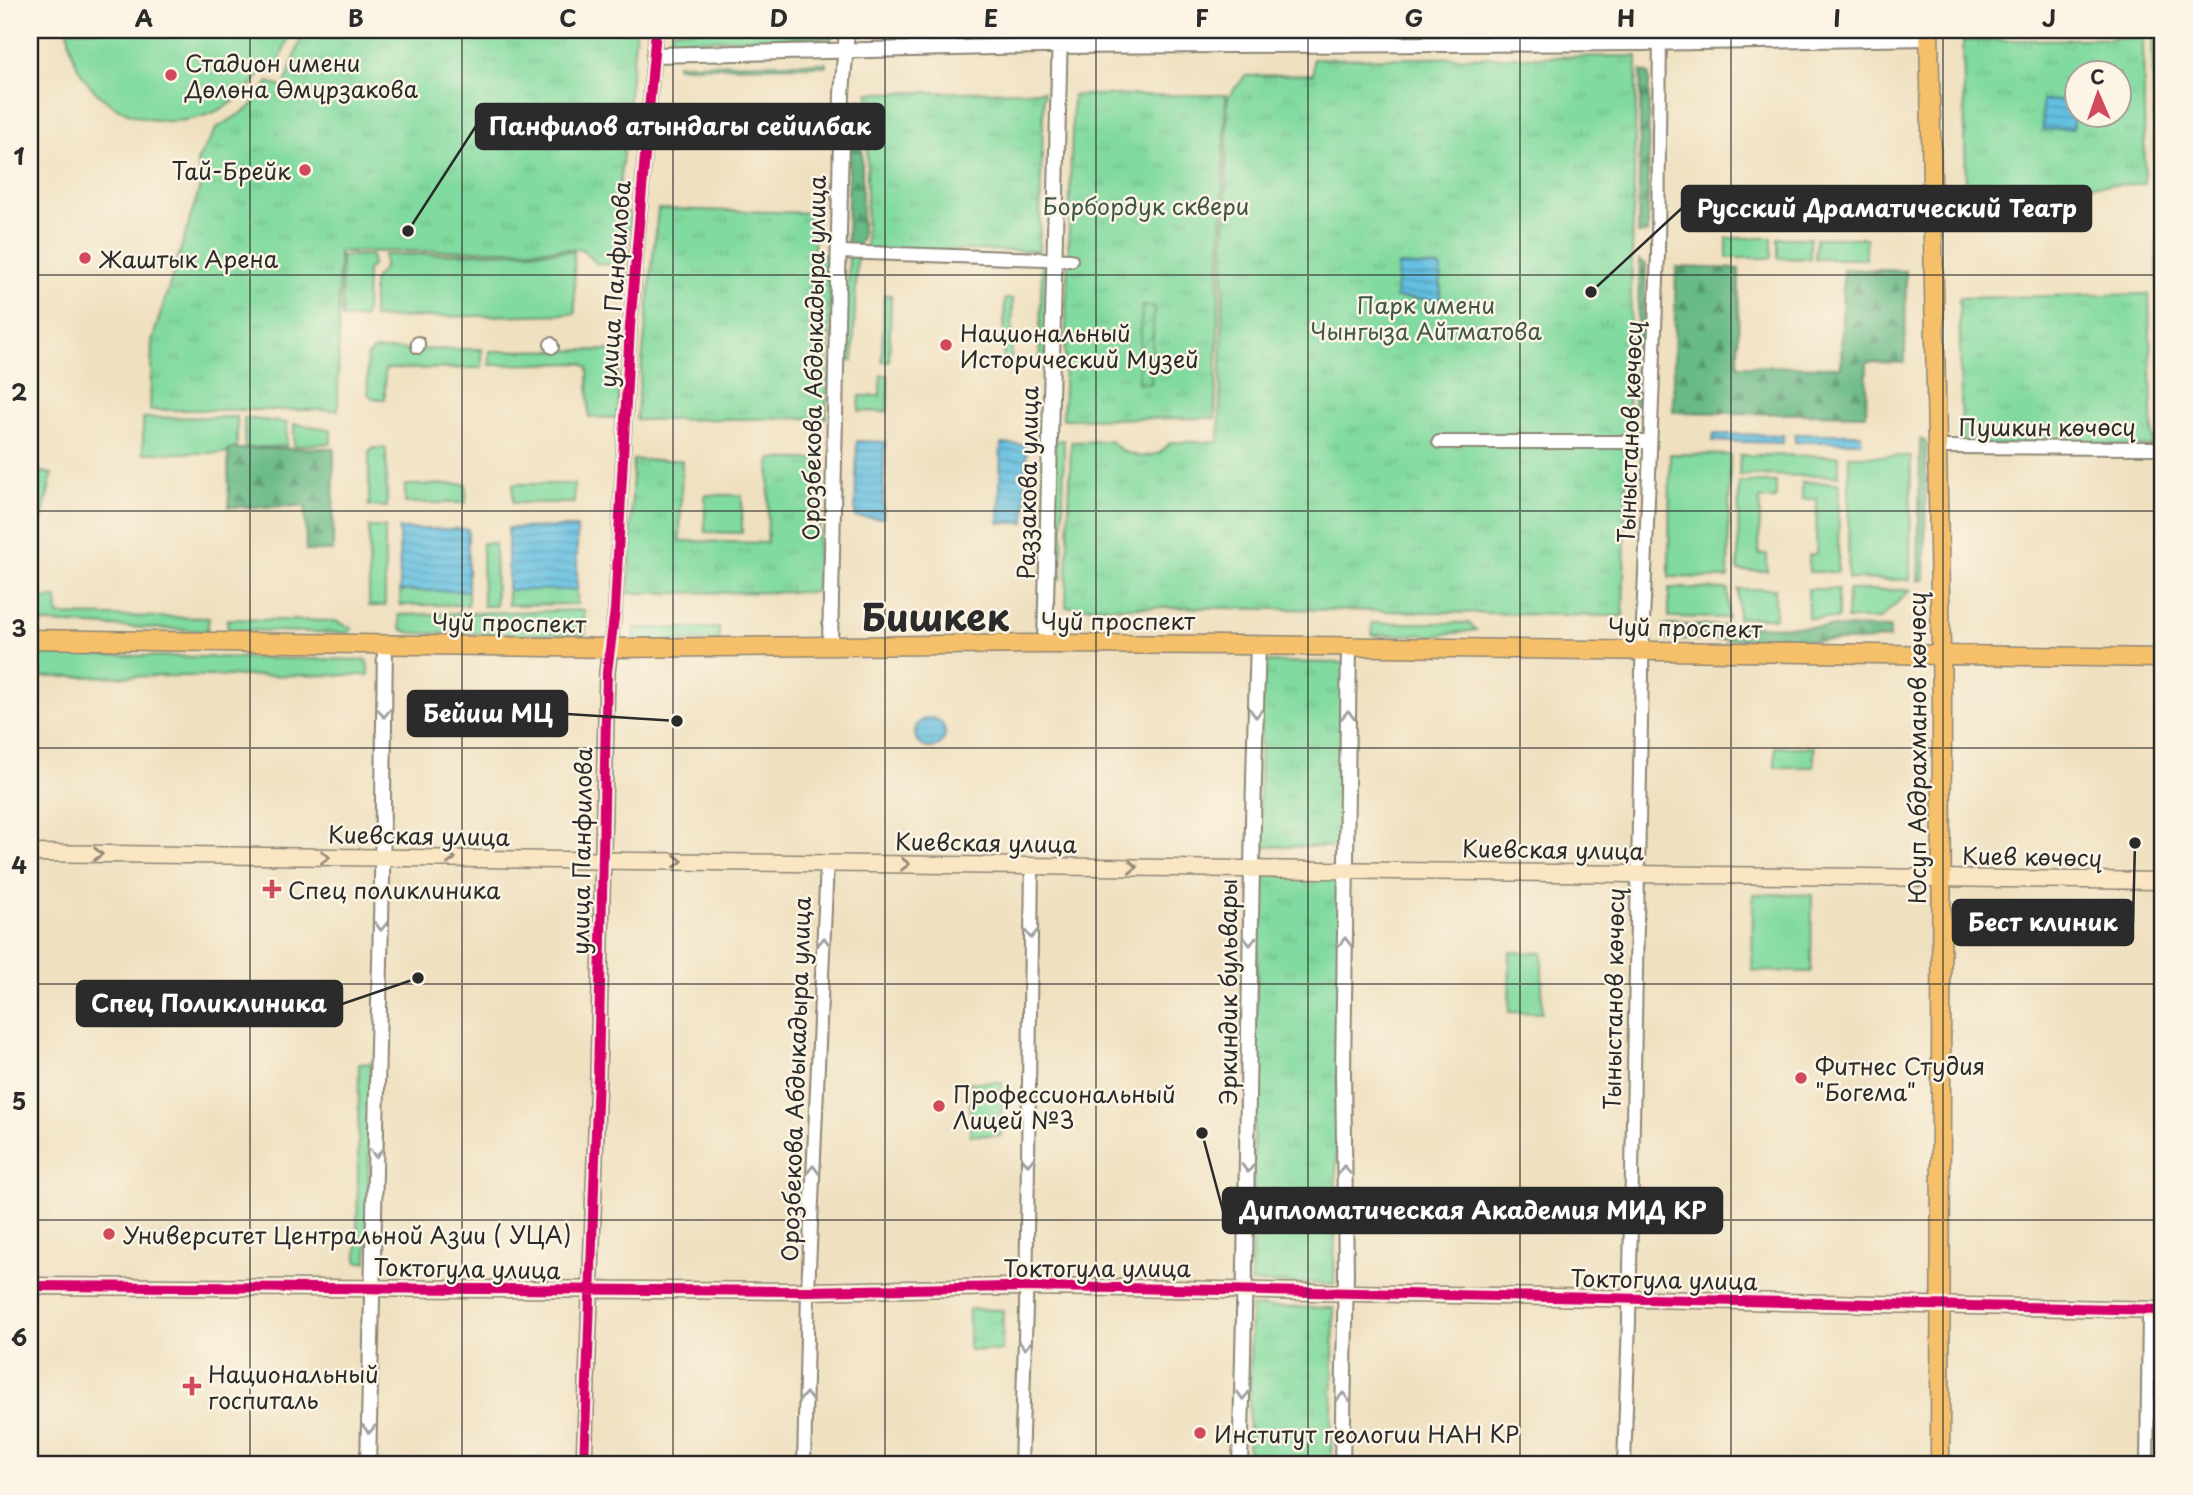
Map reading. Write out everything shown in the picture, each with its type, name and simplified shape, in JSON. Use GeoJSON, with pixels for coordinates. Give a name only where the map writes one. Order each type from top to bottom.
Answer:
{"type":"FeatureCollection","features":[{"type":"Feature","properties":{"kind":"main road","name":"Юсуп Абдрахманов көчөсү"},"geometry":{"type":"LineString","coordinates":[[1929,34],[1941,654],[1940,1465]]}},
{"type":"Feature","properties":{"kind":"main road","name":"Чуй проспект"},"geometry":{"type":"LineString","coordinates":[[30,639],[610,648],[1258,645],[2163,658]]}},
{"type":"Feature","properties":{"kind":"main road","name":"Киевская улица"},"geometry":{"type":"LineString","coordinates":[[30,853],[1941,877]]}},
{"type":"Feature","properties":{"kind":"main road","name":"Киев көчөсү"},"geometry":{"type":"LineString","coordinates":[[1941,877],[2163,881]]}},
{"type":"Feature","properties":{"kind":"main road","name":"Токтогула улица"},"geometry":{"type":"LineString","coordinates":[[30,1286],[808,1291],[1026,1287],[2156,1310]]}},
{"type":"Feature","properties":{"kind":"street","name":"улица Панфилова"},"geometry":{"type":"LineString","coordinates":[[584,1465],[598,1076],[607,672],[615,596],[630,326],[656,30]]}},
{"type":"Feature","properties":{"kind":"street","name":"Орозбекова Абдыкадыра улица"},"geometry":{"type":"LineString","coordinates":[[830,645],[842,94],[847,30]]}},
{"type":"Feature","properties":{"kind":"street","name":"Раззакова улица"},"geometry":{"type":"LineString","coordinates":[[1045,644],[1060,30]]}},
{"type":"Feature","properties":{"kind":"street"},"geometry":{"type":"LineString","coordinates":[[654,55],[1060,46],[1278,37],[1929,34]]}},
{"type":"Feature","properties":{"kind":"street","name":"Тыныстанов көчөсү"},"geometry":{"type":"LineString","coordinates":[[1624,1465],[1642,652],[1658,254],[1660,36]]}},
{"type":"Feature","properties":{"kind":"street"},"geometry":{"type":"LineString","coordinates":[[839,252],[1071,260]]}},
{"type":"Feature","properties":{"kind":"street"},"geometry":{"type":"LineString","coordinates":[[1439,442],[1649,442]]}},
{"type":"Feature","properties":{"kind":"street","name":"Пушкин көчөсү"},"geometry":{"type":"LineString","coordinates":[[1938,447],[2155,448]]}},
{"type":"Feature","properties":{"kind":"street"},"geometry":{"type":"LineString","coordinates":[[368,1465],[385,645]]}},
{"type":"Feature","properties":{"kind":"street","name":"Эркиндик бульвары"},"geometry":{"type":"LineString","coordinates":[[1240,1465],[1246,1290],[1251,868],[1258,645]]}},
{"type":"Feature","properties":{"kind":"street"},"geometry":{"type":"LineString","coordinates":[[1342,1465],[1345,1293],[1343,1073],[1349,646]]}},
{"type":"Feature","properties":{"kind":"street","name":"Орозбекова Абдыкадыра улица"},"geometry":{"type":"LineString","coordinates":[[804,1465],[808,1291],[827,863]]}},
{"type":"Feature","properties":{"kind":"street"},"geometry":{"type":"LineString","coordinates":[[1021,1465],[1032,865]]}},
{"type":"Feature","properties":{"kind":"street"},"geometry":{"type":"LineString","coordinates":[[2147,1465],[2156,1310]]}},
{"type":"Feature","properties":{"kind":"green space","name":"Стадион имени Дөлөна Өмүрзакова"},"geometry":{"type":"Polygon","coordinates":[[[68,30],[291,30],[275,73],[263,69],[241,96],[213,113],[182,120],[150,119],[120,109],[95,91],[77,64],[68,30]]]}},
{"type":"Feature","properties":{"kind":"green space"},"geometry":{"type":"Polygon","coordinates":[[[304,30],[636,30],[617,211],[631,213],[625,268],[596,263],[582,249],[339,252],[338,410],[150,410],[152,341],[201,184],[197,161],[217,128],[251,107],[269,82],[284,88],[304,30]]]}},
{"type":"Feature","properties":{"kind":"green space"},"geometry":{"type":"Polygon","coordinates":[[[672,30],[833,30],[832,38],[671,40],[672,30]]]}},
{"type":"Feature","properties":{"kind":"green space"},"geometry":{"type":"Polygon","coordinates":[[[1399,30],[1497,30],[1497,35],[1398,36],[1399,30]]]}},
{"type":"Feature","properties":{"kind":"green space"},"geometry":{"type":"Polygon","coordinates":[[[2152,30],[2163,30],[2163,364],[2160,364],[2152,30]]]}},
{"type":"Feature","properties":{"kind":"green space"},"geometry":{"type":"Polygon","coordinates":[[[2143,38],[2145,184],[1966,188],[1963,41],[2143,38]]]}},
{"type":"Feature","properties":{"kind":"green space","name":"Парк имени Чынгыза Айтматова"},"geometry":{"type":"Polygon","coordinates":[[[1637,56],[1623,616],[1066,607],[1071,442],[1110,441],[1122,451],[1141,457],[1160,453],[1171,442],[1219,442],[1228,97],[1245,76],[1313,74],[1313,59],[1637,56]]]}},
{"type":"Feature","properties":{"kind":"green space"},"geometry":{"type":"Polygon","coordinates":[[[826,63],[826,66],[677,67],[677,64],[826,63]]]}},
{"type":"Feature","properties":{"kind":"green space"},"geometry":{"type":"Polygon","coordinates":[[[1641,71],[1649,74],[1648,232],[1638,234],[1641,71]]]}},
{"type":"Feature","properties":{"kind":"green space"},"geometry":{"type":"Polygon","coordinates":[[[1044,91],[1039,251],[866,249],[868,93],[1044,91]]]}},
{"type":"Feature","properties":{"kind":"green space","name":"Борбордук сквери"},"geometry":{"type":"Polygon","coordinates":[[[1073,95],[1226,95],[1215,418],[1063,419],[1073,95]]]}},
{"type":"Feature","properties":{"kind":"green space"},"geometry":{"type":"Polygon","coordinates":[[[862,100],[862,237],[857,247],[847,246],[850,104],[862,100]]]}},
{"type":"Feature","properties":{"kind":"green space"},"geometry":{"type":"Polygon","coordinates":[[[658,209],[815,213],[814,255],[833,255],[826,418],[636,420],[658,209]]]}},
{"type":"Feature","properties":{"kind":"green space"},"geometry":{"type":"Polygon","coordinates":[[[1727,238],[1772,238],[1772,258],[1727,258],[1727,238]]]}},
{"type":"Feature","properties":{"kind":"green space"},"geometry":{"type":"Polygon","coordinates":[[[1778,238],[1810,238],[1810,259],[1778,258],[1778,238]]]}},
{"type":"Feature","properties":{"kind":"green space"},"geometry":{"type":"Polygon","coordinates":[[[1816,238],[1866,238],[1866,259],[1815,259],[1816,238]]]}},
{"type":"Feature","properties":{"kind":"green space"},"geometry":{"type":"Polygon","coordinates":[[[574,251],[575,314],[373,318],[373,281],[384,268],[384,255],[574,251]]]}},
{"type":"Feature","properties":{"kind":"green space"},"geometry":{"type":"Polygon","coordinates":[[[372,255],[372,266],[367,270],[366,312],[363,318],[342,318],[341,256],[372,255]]]}},
{"type":"Feature","properties":{"kind":"green space"},"geometry":{"type":"Polygon","coordinates":[[[849,256],[857,257],[853,361],[845,360],[849,256]]]}},
{"type":"Feature","properties":{"kind":"green space"},"geometry":{"type":"Polygon","coordinates":[[[1640,260],[1646,264],[1640,404],[1634,406],[1640,260]]]}},
{"type":"Feature","properties":{"kind":"green space"},"geometry":{"type":"Polygon","coordinates":[[[1042,263],[1049,263],[1046,367],[1039,367],[1042,263]]]}},
{"type":"Feature","properties":{"kind":"green space"},"geometry":{"type":"Polygon","coordinates":[[[1676,267],[1739,269],[1738,366],[1841,367],[1843,269],[1906,271],[1905,363],[1867,362],[1866,415],[1673,412],[1676,267]]]}},
{"type":"Feature","properties":{"kind":"green space"},"geometry":{"type":"Polygon","coordinates":[[[2149,294],[2153,446],[1962,445],[1959,298],[2149,294]]]}},
{"type":"Feature","properties":{"kind":"green space"},"geometry":{"type":"Polygon","coordinates":[[[884,295],[891,295],[889,362],[882,362],[884,295]]]}},
{"type":"Feature","properties":{"kind":"green space"},"geometry":{"type":"Polygon","coordinates":[[[1005,299],[1013,299],[1011,366],[1003,366],[1005,299]]]}},
{"type":"Feature","properties":{"kind":"green space"},"geometry":{"type":"Polygon","coordinates":[[[1142,306],[1154,307],[1151,384],[1138,383],[1142,306]]]}},
{"type":"Feature","properties":{"kind":"green space"},"geometry":{"type":"Polygon","coordinates":[[[482,349],[482,368],[385,369],[385,399],[373,399],[368,393],[367,357],[374,350],[482,349]]]}},
{"type":"Feature","properties":{"kind":"green space"},"geometry":{"type":"Polygon","coordinates":[[[619,350],[619,418],[589,417],[588,368],[582,363],[490,365],[490,351],[619,350]]]}},
{"type":"Feature","properties":{"kind":"green space"},"geometry":{"type":"Polygon","coordinates":[[[881,375],[888,375],[887,412],[859,411],[860,396],[880,396],[881,375]]]}},
{"type":"Feature","properties":{"kind":"green space"},"geometry":{"type":"Polygon","coordinates":[[[237,417],[237,449],[228,449],[228,453],[143,453],[143,418],[237,417]]]}},
{"type":"Feature","properties":{"kind":"green space"},"geometry":{"type":"Polygon","coordinates":[[[244,418],[287,423],[286,446],[245,448],[244,418]]]}},
{"type":"Feature","properties":{"kind":"green space"},"geometry":{"type":"Polygon","coordinates":[[[294,424],[331,429],[331,443],[294,446],[294,424]]]}},
{"type":"Feature","properties":{"kind":"green space"},"geometry":{"type":"Polygon","coordinates":[[[1920,439],[1926,441],[1925,579],[1918,581],[1920,439]]]}},
{"type":"Feature","properties":{"kind":"green space"},"geometry":{"type":"Polygon","coordinates":[[[1064,440],[1060,580],[1053,578],[1055,441],[1064,440]]]}},
{"type":"Feature","properties":{"kind":"green space"},"geometry":{"type":"Polygon","coordinates":[[[334,448],[333,551],[306,551],[305,506],[229,507],[228,449],[334,448]]]}},
{"type":"Feature","properties":{"kind":"green space"},"geometry":{"type":"Polygon","coordinates":[[[374,448],[386,448],[387,507],[369,506],[369,452],[374,448]]]}},
{"type":"Feature","properties":{"kind":"green space"},"geometry":{"type":"Polygon","coordinates":[[[1670,454],[1730,455],[1728,578],[1669,577],[1670,454]]]}},
{"type":"Feature","properties":{"kind":"green space"},"geometry":{"type":"Polygon","coordinates":[[[1740,455],[1839,456],[1839,476],[1739,475],[1740,455]]]}},
{"type":"Feature","properties":{"kind":"green space"},"geometry":{"type":"Polygon","coordinates":[[[1849,456],[1911,456],[1910,580],[1848,579],[1849,456]]]}},
{"type":"Feature","properties":{"kind":"green space"},"geometry":{"type":"Polygon","coordinates":[[[770,459],[822,459],[816,592],[629,593],[633,460],[682,460],[680,541],[767,543],[770,459]]]}},
{"type":"Feature","properties":{"kind":"green space"},"geometry":{"type":"Polygon","coordinates":[[[30,470],[52,474],[42,520],[30,520],[30,470]]]}},
{"type":"Feature","properties":{"kind":"green space"},"geometry":{"type":"Polygon","coordinates":[[[1739,482],[1776,482],[1776,499],[1760,499],[1759,554],[1767,554],[1767,571],[1738,571],[1739,482]]]}},
{"type":"Feature","properties":{"kind":"green space"},"geometry":{"type":"Polygon","coordinates":[[[1802,482],[1839,483],[1838,572],[1809,572],[1809,555],[1816,554],[1817,499],[1802,499],[1802,482]]]}},
{"type":"Feature","properties":{"kind":"green space"},"geometry":{"type":"Polygon","coordinates":[[[466,484],[466,503],[405,503],[405,485],[466,484]]]}},
{"type":"Feature","properties":{"kind":"green space"},"geometry":{"type":"Polygon","coordinates":[[[513,484],[574,484],[574,503],[513,503],[513,484]]]}},
{"type":"Feature","properties":{"kind":"green space"},"geometry":{"type":"Polygon","coordinates":[[[705,495],[742,495],[742,533],[705,532],[705,495]]]}},
{"type":"Feature","properties":{"kind":"green space"},"geometry":{"type":"Polygon","coordinates":[[[369,527],[385,527],[385,606],[369,606],[369,527]]]}},
{"type":"Feature","properties":{"kind":"green space"},"geometry":{"type":"Polygon","coordinates":[[[482,543],[495,543],[496,606],[483,606],[482,543]]]}},
{"type":"Feature","properties":{"kind":"green space"},"geometry":{"type":"Polygon","coordinates":[[[1669,588],[1728,589],[1728,618],[1669,617],[1669,588]]]}},
{"type":"Feature","properties":{"kind":"green space"},"geometry":{"type":"Polygon","coordinates":[[[1738,589],[1775,589],[1775,618],[1738,618],[1738,589]]]}},
{"type":"Feature","properties":{"kind":"green space"},"geometry":{"type":"Polygon","coordinates":[[[1808,589],[1838,589],[1838,619],[1808,618],[1808,589]]]}},
{"type":"Feature","properties":{"kind":"green space"},"geometry":{"type":"Polygon","coordinates":[[[508,590],[577,590],[577,604],[508,605],[508,590]]]}},
{"type":"Feature","properties":{"kind":"green space"},"geometry":{"type":"Polygon","coordinates":[[[1848,590],[1910,590],[1880,619],[1847,619],[1848,590]]]}},
{"type":"Feature","properties":{"kind":"green space"},"geometry":{"type":"Polygon","coordinates":[[[400,591],[468,591],[468,605],[400,605],[400,591]]]}},
{"type":"Feature","properties":{"kind":"green space"},"geometry":{"type":"Polygon","coordinates":[[[57,598],[58,615],[209,618],[207,631],[30,622],[30,599],[57,598]]]}},
{"type":"Feature","properties":{"kind":"green space"},"geometry":{"type":"Polygon","coordinates":[[[584,610],[585,635],[411,633],[401,629],[399,615],[584,610]]]}},
{"type":"Feature","properties":{"kind":"green space"},"geometry":{"type":"Polygon","coordinates":[[[227,619],[335,621],[352,628],[349,633],[228,630],[227,619]]]}},
{"type":"Feature","properties":{"kind":"green space"},"geometry":{"type":"Polygon","coordinates":[[[1372,623],[1469,623],[1476,630],[1439,635],[1372,635],[1372,623]]]}},
{"type":"Feature","properties":{"kind":"green space"},"geometry":{"type":"Polygon","coordinates":[[[1663,625],[1890,628],[1890,638],[1861,641],[1663,639],[1663,625]]]}},
{"type":"Feature","properties":{"kind":"green space"},"geometry":{"type":"Polygon","coordinates":[[[635,628],[719,628],[719,641],[635,641],[635,628]]]}},
{"type":"Feature","properties":{"kind":"green space"},"geometry":{"type":"Polygon","coordinates":[[[30,654],[367,660],[369,675],[30,677],[30,654]]]}},
{"type":"Feature","properties":{"kind":"green space"},"geometry":{"type":"Polygon","coordinates":[[[1262,662],[1345,663],[1342,847],[1259,846],[1262,662]]]}},
{"type":"Feature","properties":{"kind":"green space"},"geometry":{"type":"Polygon","coordinates":[[[1775,747],[1814,747],[1814,767],[1775,767],[1775,747]]]}},
{"type":"Feature","properties":{"kind":"green space"},"geometry":{"type":"Polygon","coordinates":[[[1259,871],[1342,872],[1334,1284],[1251,1283],[1259,871]]]}},
{"type":"Feature","properties":{"kind":"green space"},"geometry":{"type":"Polygon","coordinates":[[[1753,894],[1812,895],[1811,972],[1752,971],[1753,894]]]}},
{"type":"Feature","properties":{"kind":"green space"},"geometry":{"type":"Polygon","coordinates":[[[1510,952],[1542,953],[1542,1013],[1509,1012],[1510,952]]]}},
{"type":"Feature","properties":{"kind":"green space"},"geometry":{"type":"Polygon","coordinates":[[[371,1063],[367,1262],[357,1262],[359,1064],[371,1063]]]}},
{"type":"Feature","properties":{"kind":"green space"},"geometry":{"type":"Polygon","coordinates":[[[970,1082],[1002,1082],[1001,1136],[970,1135],[970,1082]]]}},
{"type":"Feature","properties":{"kind":"green space"},"geometry":{"type":"Polygon","coordinates":[[[1251,1307],[1334,1308],[1331,1465],[1248,1465],[1251,1307]]]}},
{"type":"Feature","properties":{"kind":"green space"},"geometry":{"type":"Polygon","coordinates":[[[969,1309],[1003,1310],[1002,1351],[969,1350],[969,1309]]]}},
{"type":"Feature","properties":{"kind":"water"},"geometry":{"type":"Polygon","coordinates":[[[2064,100],[2064,129],[2043,130],[2042,101],[2064,100]]]}},
{"type":"Feature","properties":{"kind":"water"},"geometry":{"type":"Polygon","coordinates":[[[1398,265],[1441,267],[1440,300],[1396,298],[1398,265]]]}},
{"type":"Feature","properties":{"kind":"water"},"geometry":{"type":"Polygon","coordinates":[[[1714,434],[1783,435],[1783,443],[1713,441],[1714,434]]]}},
{"type":"Feature","properties":{"kind":"water"},"geometry":{"type":"Polygon","coordinates":[[[1795,434],[1861,434],[1861,442],[1795,442],[1795,434]]]}},
{"type":"Feature","properties":{"kind":"water"},"geometry":{"type":"Polygon","coordinates":[[[857,441],[885,442],[883,518],[855,517],[857,441]]]}},
{"type":"Feature","properties":{"kind":"water"},"geometry":{"type":"Polygon","coordinates":[[[1001,444],[1027,445],[1025,523],[999,523],[1001,444]]]}},
{"type":"Feature","properties":{"kind":"water"},"geometry":{"type":"Polygon","coordinates":[[[577,527],[577,590],[508,590],[508,528],[577,527]]]}},
{"type":"Feature","properties":{"kind":"water"},"geometry":{"type":"Polygon","coordinates":[[[399,529],[468,529],[468,591],[400,591],[399,529]]]}},
{"type":"Feature","properties":{"kind":"water"},"geometry":{"type":"Polygon","coordinates":[[[930,718],[936,719],[944,727],[944,739],[936,747],[930,748],[924,747],[916,739],[915,733],[916,727],[924,719],[930,718]]]}},
{"type":"Feature","properties":{"kind":"cycle path"},"geometry":{"type":"LineString","coordinates":[[584,1465],[598,1076],[607,672],[615,610],[630,326],[656,30]]}},
{"type":"Feature","properties":{"kind":"cycle path"},"geometry":{"type":"LineString","coordinates":[[30,1286],[808,1291],[1007,1287],[1125,1288],[2163,1310]]}},
{"type":"Feature","properties":{"kind":"place","name":"Стадион имени Дөлөна Өмүрзакова"},"geometry":{"type":"Point","coordinates":[171,75]}},
{"type":"Feature","properties":{"kind":"place","name":"Тай-Брейк"},"geometry":{"type":"Point","coordinates":[305,170]}},
{"type":"Feature","properties":{"kind":"place","name":"Панфилов атындагы сейилбак"},"geometry":{"type":"Point","coordinates":[408,231]}},
{"type":"Feature","properties":{"kind":"place","name":"Жаштык Арена"},"geometry":{"type":"Point","coordinates":[85,258]}},
{"type":"Feature","properties":{"kind":"place","name":"Русский Драматический Театр"},"geometry":{"type":"Point","coordinates":[1591,292]}},
{"type":"Feature","properties":{"kind":"place","name":"Национальный Исторический Музей"},"geometry":{"type":"Point","coordinates":[946,345]}},
{"type":"Feature","properties":{"kind":"place","name":"Бейиш МЦ"},"geometry":{"type":"Point","coordinates":[677,721]}},
{"type":"Feature","properties":{"kind":"place","name":"Бест клиник"},"geometry":{"type":"Point","coordinates":[2135,843]}},
{"type":"Feature","properties":{"kind":"place","name":"Спец поликлиника"},"geometry":{"type":"Point","coordinates":[272,889]}},
{"type":"Feature","properties":{"kind":"place","name":"Спец Поликлиника"},"geometry":{"type":"Point","coordinates":[418,978]}},
{"type":"Feature","properties":{"kind":"place","name":"Фитнес Студия \"Богема\""},"geometry":{"type":"Point","coordinates":[1801,1078]}},
{"type":"Feature","properties":{"kind":"place","name":"Профессиональный Лицей №3"},"geometry":{"type":"Point","coordinates":[939,1106]}},
{"type":"Feature","properties":{"kind":"place","name":"Дипломатическая Академия МИД КР"},"geometry":{"type":"Point","coordinates":[1202,1133]}},
{"type":"Feature","properties":{"kind":"place","name":"Университет Центральной Азии ( УЦА)"},"geometry":{"type":"Point","coordinates":[109,1234]}},
{"type":"Feature","properties":{"kind":"place","name":"Национальный госпиталь"},"geometry":{"type":"Point","coordinates":[192,1386]}},
{"type":"Feature","properties":{"kind":"place","name":"Институт геологии НАН КР"},"geometry":{"type":"Point","coordinates":[1200,1433]}},
{"type":"Feature","properties":{"kind":"district","name":"Бишкек"},"geometry":{"type":"Point","coordinates":[935,616]}}]}
